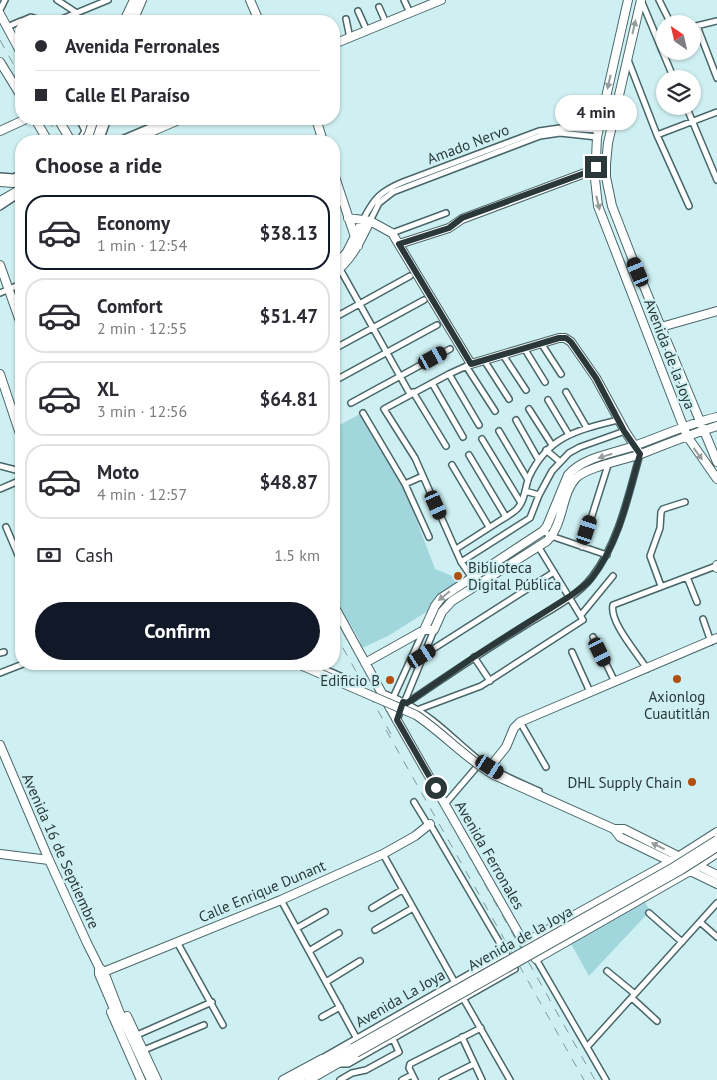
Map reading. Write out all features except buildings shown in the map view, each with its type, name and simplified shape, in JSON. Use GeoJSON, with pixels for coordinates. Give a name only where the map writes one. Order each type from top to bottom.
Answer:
{"type":"FeatureCollection","features":[{"type":"Feature","properties":{"kind":"main road"},"geometry":{"type":"LineString","coordinates":[[127,15],[134,0]]}},
{"type":"Feature","properties":{"kind":"main road"},"geometry":{"type":"LineString","coordinates":[[136,15],[142,0]]}},
{"type":"Feature","properties":{"kind":"main road"},"geometry":{"type":"LineString","coordinates":[[250,0],[256,15]]}},
{"type":"Feature","properties":{"kind":"main road","name":"Avenida de la Joya"},"geometry":{"type":"LineString","coordinates":[[628,0],[598,133],[596,191],[603,223],[648,333],[687,436],[717,479]]}},
{"type":"Feature","properties":{"kind":"main road","name":"Avenida de la Joya"},"geometry":{"type":"LineString","coordinates":[[641,0],[608,143],[606,176],[612,206],[621,230],[717,462]]}},
{"type":"Feature","properties":{"kind":"main road"},"geometry":{"type":"LineString","coordinates":[[340,42],[436,1]]}},
{"type":"Feature","properties":{"kind":"main road"},"geometry":{"type":"LineString","coordinates":[[0,14],[15,42]]}},
{"type":"Feature","properties":{"kind":"main road"},"geometry":{"type":"LineString","coordinates":[[0,62],[15,86]]}},
{"type":"Feature","properties":{"kind":"main road"},"geometry":{"type":"LineString","coordinates":[[0,131],[15,124]]}},
{"type":"Feature","properties":{"kind":"main road"},"geometry":{"type":"LineString","coordinates":[[142,135],[161,125]]}},
{"type":"Feature","properties":{"kind":"main road"},"geometry":{"type":"LineString","coordinates":[[399,244],[449,228],[462,218],[585,173],[596,167]]}},
{"type":"Feature","properties":{"kind":"main road"},"geometry":{"type":"LineString","coordinates":[[0,182],[15,182]]}},
{"type":"Feature","properties":{"kind":"main road"},"geometry":{"type":"LineString","coordinates":[[0,201],[15,192]]}},
{"type":"Feature","properties":{"kind":"main road"},"geometry":{"type":"LineString","coordinates":[[340,193],[358,246]]}},
{"type":"Feature","properties":{"kind":"main road"},"geometry":{"type":"LineString","coordinates":[[348,218],[367,220],[392,233],[468,365],[559,338],[566,338],[571,342],[596,378],[624,431],[640,454]]}},
{"type":"Feature","properties":{"kind":"main road"},"geometry":{"type":"LineString","coordinates":[[340,263],[367,220]]}},
{"type":"Feature","properties":{"kind":"main road"},"geometry":{"type":"LineString","coordinates":[[340,266],[358,246],[367,220]]}},
{"type":"Feature","properties":{"kind":"main road"},"geometry":{"type":"LineString","coordinates":[[0,264],[15,303]]}},
{"type":"Feature","properties":{"kind":"main road"},"geometry":{"type":"LineString","coordinates":[[648,333],[652,324],[661,326],[717,311]]}},
{"type":"Feature","properties":{"kind":"main road"},"geometry":{"type":"LineString","coordinates":[[0,374],[15,407]]}},
{"type":"Feature","properties":{"kind":"main road"},"geometry":{"type":"LineString","coordinates":[[365,663],[424,630],[434,630],[446,606],[551,536],[555,531],[568,475],[573,468],[699,421],[717,417]]}},
{"type":"Feature","properties":{"kind":"main road"},"geometry":{"type":"LineString","coordinates":[[424,630],[438,602],[472,577],[544,531],[562,498],[577,477],[585,472],[717,426]]}},
{"type":"Feature","properties":{"kind":"main road","name":"Avenida Ferronales"},"geometry":{"type":"LineString","coordinates":[[340,617],[380,695],[397,720],[524,943],[536,959]]}},
{"type":"Feature","properties":{"kind":"main road"},"geometry":{"type":"LineString","coordinates":[[490,767],[506,747],[514,728],[520,722],[714,640]]}},
{"type":"Feature","properties":{"kind":"main road"},"geometry":{"type":"LineString","coordinates":[[314,670],[380,695],[416,715],[470,760],[494,775],[614,829],[624,829],[717,875]]}},
{"type":"Feature","properties":{"kind":"main road","name":"Avenida 16 de Septiembre"},"geometry":{"type":"LineString","coordinates":[[0,745],[49,860],[113,999]]}},
{"type":"Feature","properties":{"kind":"main road","name":"Calle Enrique Dunant"},"geometry":{"type":"LineString","coordinates":[[101,971],[281,900],[382,854],[415,836],[429,825]]}},
{"type":"Feature","properties":{"kind":"main road"},"geometry":{"type":"LineString","coordinates":[[614,829],[620,837],[717,884]]}},
{"type":"Feature","properties":{"kind":"main road"},"geometry":{"type":"LineString","coordinates":[[524,943],[670,862],[717,832]]}},
{"type":"Feature","properties":{"kind":"main road","name":"Avenida de la Joya"},"geometry":{"type":"LineString","coordinates":[[336,1061],[665,872],[717,840]]}},
{"type":"Feature","properties":{"kind":"main road","name":"Avenida de la Joya"},"geometry":{"type":"LineString","coordinates":[[336,1061],[672,875],[717,847]]}},
{"type":"Feature","properties":{"kind":"main road"},"geometry":{"type":"LineString","coordinates":[[536,959],[690,871],[717,853]]}},
{"type":"Feature","properties":{"kind":"main road"},"geometry":{"type":"LineString","coordinates":[[0,854],[49,860]]}},
{"type":"Feature","properties":{"kind":"main road"},"geometry":{"type":"LineString","coordinates":[[113,999],[157,1080]]}},
{"type":"Feature","properties":{"kind":"main road"},"geometry":{"type":"LineString","coordinates":[[113,999],[125,1034],[146,1080]]}},
{"type":"Feature","properties":{"kind":"main road"},"geometry":{"type":"LineString","coordinates":[[113,999],[124,1010],[137,1035],[151,1080]]}},
{"type":"Feature","properties":{"kind":"main road"},"geometry":{"type":"LineString","coordinates":[[113,999],[112,1014],[141,1080]]}},
{"type":"Feature","properties":{"kind":"main road"},"geometry":{"type":"LineString","coordinates":[[283,1080],[321,1062],[336,1061]]}},
{"type":"Feature","properties":{"kind":"main road"},"geometry":{"type":"LineString","coordinates":[[309,1080],[336,1061]]}},
{"type":"Feature","properties":{"kind":"main road"},"geometry":{"type":"LineString","coordinates":[[296,1080],[321,1062]]}},
{"type":"Feature","properties":{"kind":"street"},"geometry":{"type":"LineString","coordinates":[[0,10],[6,0]]}},
{"type":"Feature","properties":{"kind":"street"},"geometry":{"type":"LineString","coordinates":[[56,0],[78,13]]}},
{"type":"Feature","properties":{"kind":"street"},"geometry":{"type":"LineString","coordinates":[[73,15],[108,0]]}},
{"type":"Feature","properties":{"kind":"street"},"geometry":{"type":"LineString","coordinates":[[404,0],[410,13]]}},
{"type":"Feature","properties":{"kind":"street"},"geometry":{"type":"LineString","coordinates":[[641,0],[670,70]]}},
{"type":"Feature","properties":{"kind":"street"},"geometry":{"type":"LineString","coordinates":[[660,0],[667,15]]}},
{"type":"Feature","properties":{"kind":"street"},"geometry":{"type":"LineString","coordinates":[[379,7],[386,23]]}},
{"type":"Feature","properties":{"kind":"street"},"geometry":{"type":"LineString","coordinates":[[358,11],[367,31]]}},
{"type":"Feature","properties":{"kind":"street"},"geometry":{"type":"LineString","coordinates":[[346,19],[350,38]]}},
{"type":"Feature","properties":{"kind":"street"},"geometry":{"type":"LineString","coordinates":[[701,25],[717,21]]}},
{"type":"Feature","properties":{"kind":"street"},"geometry":{"type":"LineString","coordinates":[[7,27],[15,24]]}},
{"type":"Feature","properties":{"kind":"street"},"geometry":{"type":"LineString","coordinates":[[701,41],[717,78]]}},
{"type":"Feature","properties":{"kind":"street"},"geometry":{"type":"LineString","coordinates":[[627,60],[657,135],[689,206]]}},
{"type":"Feature","properties":{"kind":"street"},"geometry":{"type":"LineString","coordinates":[[657,135],[717,112]]}},
{"type":"Feature","properties":{"kind":"street"},"geometry":{"type":"LineString","coordinates":[[689,115],[717,180]]}},
{"type":"Feature","properties":{"kind":"street"},"geometry":{"type":"LineString","coordinates":[[82,125],[88,135]]}},
{"type":"Feature","properties":{"kind":"street"},"geometry":{"type":"LineString","coordinates":[[82,135],[86,125]]}},
{"type":"Feature","properties":{"kind":"street"},"geometry":{"type":"LineString","coordinates":[[133,135],[159,125]]}},
{"type":"Feature","properties":{"kind":"street","name":"Amado Nervo"},"geometry":{"type":"LineString","coordinates":[[367,220],[379,203],[393,192],[521,142],[548,134],[598,133]]}},
{"type":"Feature","properties":{"kind":"street"},"geometry":{"type":"LineString","coordinates":[[0,176],[15,176]]}},
{"type":"Feature","properties":{"kind":"street"},"geometry":{"type":"LineString","coordinates":[[0,206],[15,197]]}},
{"type":"Feature","properties":{"kind":"street"},"geometry":{"type":"LineString","coordinates":[[392,233],[446,213]]}},
{"type":"Feature","properties":{"kind":"street"},"geometry":{"type":"LineString","coordinates":[[340,276],[360,304],[400,376],[446,446]]}},
{"type":"Feature","properties":{"kind":"street"},"geometry":{"type":"LineString","coordinates":[[340,315],[410,276]]}},
{"type":"Feature","properties":{"kind":"street"},"geometry":{"type":"LineString","coordinates":[[0,293],[15,287]]}},
{"type":"Feature","properties":{"kind":"street"},"geometry":{"type":"LineString","coordinates":[[340,345],[424,300]]}},
{"type":"Feature","properties":{"kind":"street"},"geometry":{"type":"LineString","coordinates":[[340,378],[437,325]]}},
{"type":"Feature","properties":{"kind":"street"},"geometry":{"type":"LineString","coordinates":[[541,344],[561,374]]}},
{"type":"Feature","properties":{"kind":"street"},"geometry":{"type":"LineString","coordinates":[[524,348],[544,382]]}},
{"type":"Feature","properties":{"kind":"street"},"geometry":{"type":"LineString","coordinates":[[351,403],[450,349]]}},
{"type":"Feature","properties":{"kind":"street"},"geometry":{"type":"LineString","coordinates":[[503,355],[526,390]]}},
{"type":"Feature","properties":{"kind":"street"},"geometry":{"type":"LineString","coordinates":[[484,360],[509,399]]}},
{"type":"Feature","properties":{"kind":"street"},"geometry":{"type":"LineString","coordinates":[[477,585],[462,562],[415,458],[384,412],[384,407],[468,365],[495,411]]}},
{"type":"Feature","properties":{"kind":"street"},"geometry":{"type":"LineString","coordinates":[[449,374],[480,425]]}},
{"type":"Feature","properties":{"kind":"street"},"geometry":{"type":"LineString","coordinates":[[432,383],[464,436]]}},
{"type":"Feature","properties":{"kind":"street"},"geometry":{"type":"LineString","coordinates":[[566,392],[587,428]]}},
{"type":"Feature","properties":{"kind":"street"},"geometry":{"type":"LineString","coordinates":[[548,400],[569,435]]}},
{"type":"Feature","properties":{"kind":"street"},"geometry":{"type":"LineString","coordinates":[[529,409],[552,445]]}},
{"type":"Feature","properties":{"kind":"street"},"geometry":{"type":"LineString","coordinates":[[363,413],[405,484],[429,537]]}},
{"type":"Feature","properties":{"kind":"street"},"geometry":{"type":"LineString","coordinates":[[516,420],[538,459]]}},
{"type":"Feature","properties":{"kind":"street"},"geometry":{"type":"LineString","coordinates":[[456,549],[517,510],[538,459],[552,445],[569,435],[587,428],[618,420]]}},
{"type":"Feature","properties":{"kind":"street"},"geometry":{"type":"LineString","coordinates":[[499,431],[528,480]]}},
{"type":"Feature","properties":{"kind":"street"},"geometry":{"type":"LineString","coordinates":[[462,562],[528,520],[539,495],[559,461],[580,447],[624,431]]}},
{"type":"Feature","properties":{"kind":"street"},"geometry":{"type":"LineString","coordinates":[[482,439],[521,504]]}},
{"type":"Feature","properties":{"kind":"street"},"geometry":{"type":"LineString","coordinates":[[546,450],[559,461]]}},
{"type":"Feature","properties":{"kind":"street"},"geometry":{"type":"LineString","coordinates":[[405,703],[570,596],[591,579],[616,536],[640,454]]}},
{"type":"Feature","properties":{"kind":"street"},"geometry":{"type":"LineString","coordinates":[[469,455],[506,517]]}},
{"type":"Feature","properties":{"kind":"street"},"geometry":{"type":"LineString","coordinates":[[452,465],[489,527]]}},
{"type":"Feature","properties":{"kind":"street"},"geometry":{"type":"LineString","coordinates":[[582,547],[608,465]]}},
{"type":"Feature","properties":{"kind":"street"},"geometry":{"type":"LineString","coordinates":[[0,466],[15,470]]}},
{"type":"Feature","properties":{"kind":"street"},"geometry":{"type":"LineString","coordinates":[[405,484],[423,476]]}},
{"type":"Feature","properties":{"kind":"street"},"geometry":{"type":"LineString","coordinates":[[0,489],[15,483]]}},
{"type":"Feature","properties":{"kind":"street"},"geometry":{"type":"LineString","coordinates":[[525,491],[539,495]]}},
{"type":"Feature","properties":{"kind":"street"},"geometry":{"type":"LineString","coordinates":[[661,586],[650,556],[660,528],[661,512],[664,509],[684,502]]}},
{"type":"Feature","properties":{"kind":"street"},"geometry":{"type":"LineString","coordinates":[[6,527],[15,544]]}},
{"type":"Feature","properties":{"kind":"street"},"geometry":{"type":"LineString","coordinates":[[544,531],[551,536],[606,555]]}},
{"type":"Feature","properties":{"kind":"street"},"geometry":{"type":"LineString","coordinates":[[538,546],[582,617]]}},
{"type":"Feature","properties":{"kind":"street"},"geometry":{"type":"LineString","coordinates":[[648,669],[617,624],[612,608],[614,605],[717,566]]}},
{"type":"Feature","properties":{"kind":"street"},"geometry":{"type":"LineString","coordinates":[[412,658],[422,656],[554,572]]}},
{"type":"Feature","properties":{"kind":"street"},"geometry":{"type":"LineString","coordinates":[[417,710],[472,690],[490,680],[582,617],[613,576]]}},
{"type":"Feature","properties":{"kind":"street"},"geometry":{"type":"LineString","coordinates":[[687,577],[697,602]]}},
{"type":"Feature","properties":{"kind":"street"},"geometry":{"type":"LineString","coordinates":[[703,619],[714,640]]}},
{"type":"Feature","properties":{"kind":"street"},"geometry":{"type":"LineString","coordinates":[[390,708],[424,630]]}},
{"type":"Feature","properties":{"kind":"street"},"geometry":{"type":"LineString","coordinates":[[397,720],[434,630]]}},
{"type":"Feature","properties":{"kind":"street"},"geometry":{"type":"LineString","coordinates":[[593,637],[615,682]]}},
{"type":"Feature","properties":{"kind":"street"},"geometry":{"type":"LineString","coordinates":[[572,652],[590,692]]}},
{"type":"Feature","properties":{"kind":"street"},"geometry":{"type":"LineString","coordinates":[[474,657],[490,680]]}},
{"type":"Feature","properties":{"kind":"street"},"geometry":{"type":"LineString","coordinates":[[0,673],[15,667]]}},
{"type":"Feature","properties":{"kind":"street"},"geometry":{"type":"LineString","coordinates":[[327,670],[354,682]]}},
{"type":"Feature","properties":{"kind":"street"},"geometry":{"type":"LineString","coordinates":[[380,695],[393,698],[417,710],[490,767],[559,801],[567,808]]}},
{"type":"Feature","properties":{"kind":"street"},"geometry":{"type":"LineString","coordinates":[[520,722],[546,767]]}},
{"type":"Feature","properties":{"kind":"street"},"geometry":{"type":"LineString","coordinates":[[445,804],[474,768]]}},
{"type":"Feature","properties":{"kind":"street"},"geometry":{"type":"LineString","coordinates":[[336,1061],[348,1064],[464,1000],[515,969],[414,802]]}},
{"type":"Feature","properties":{"kind":"street"},"geometry":{"type":"LineString","coordinates":[[382,854],[510,1080]]}},
{"type":"Feature","properties":{"kind":"street"},"geometry":{"type":"LineString","coordinates":[[372,908],[402,890]]}},
{"type":"Feature","properties":{"kind":"street"},"geometry":{"type":"LineString","coordinates":[[281,900],[357,1039]]}},
{"type":"Feature","properties":{"kind":"street"},"geometry":{"type":"LineString","coordinates":[[588,1047],[700,922],[716,907]]}},
{"type":"Feature","properties":{"kind":"street"},"geometry":{"type":"LineString","coordinates":[[376,930],[413,908]]}},
{"type":"Feature","properties":{"kind":"street"},"geometry":{"type":"LineString","coordinates":[[297,928],[325,912]]}},
{"type":"Feature","properties":{"kind":"street"},"geometry":{"type":"LineString","coordinates":[[649,913],[682,942]]}},
{"type":"Feature","properties":{"kind":"street"},"geometry":{"type":"LineString","coordinates":[[700,922],[717,937]]}},
{"type":"Feature","properties":{"kind":"street"},"geometry":{"type":"LineString","coordinates":[[309,951],[339,933]]}},
{"type":"Feature","properties":{"kind":"street"},"geometry":{"type":"LineString","coordinates":[[177,942],[212,1002],[223,1025]]}},
{"type":"Feature","properties":{"kind":"street","name":"Avenida La Joya"},"geometry":{"type":"LineString","coordinates":[[321,1062],[357,1039],[506,953]]}},
{"type":"Feature","properties":{"kind":"street"},"geometry":{"type":"LineString","coordinates":[[536,959],[606,1080]]}},
{"type":"Feature","properties":{"kind":"street"},"geometry":{"type":"LineString","coordinates":[[326,982],[360,961]]}},
{"type":"Feature","properties":{"kind":"street"},"geometry":{"type":"LineString","coordinates":[[607,971],[634,996],[657,1022]]}},
{"type":"Feature","properties":{"kind":"street"},"geometry":{"type":"LineString","coordinates":[[137,1035],[212,1002]]}},
{"type":"Feature","properties":{"kind":"street"},"geometry":{"type":"LineString","coordinates":[[322,1017],[340,1007]]}},
{"type":"Feature","properties":{"kind":"street"},"geometry":{"type":"LineString","coordinates":[[140,1049],[204,1025]]}},
{"type":"Feature","properties":{"kind":"street"},"geometry":{"type":"LineString","coordinates":[[402,1080],[413,1077],[408,1066],[481,1028]]}},
{"type":"Feature","properties":{"kind":"street"},"geometry":{"type":"LineString","coordinates":[[462,1037],[482,1080]]}},
{"type":"Feature","properties":{"kind":"street"},"geometry":{"type":"LineString","coordinates":[[340,1080],[352,1073],[366,1070],[400,1052],[393,1040]]}},
{"type":"Feature","properties":{"kind":"street"},"geometry":{"type":"LineString","coordinates":[[442,1080],[474,1064]]}},
{"type":"Feature","properties":{"kind":"shaded area"},"geometry":{"type":"Polygon","coordinates":[[[360,414],[406,492],[435,569],[462,580],[431,609],[388,636],[362,648],[359,639],[340,610],[340,425],[360,414]]]}},
{"type":"Feature","properties":{"kind":"shaded area"},"geometry":{"type":"Polygon","coordinates":[[[645,902],[650,911],[589,976],[570,942],[645,902]]]}},
{"type":"Feature","properties":{"kind":"railway"},"geometry":{"type":"LineString","coordinates":[[0,40],[15,67]]}},
{"type":"Feature","properties":{"kind":"railway"},"geometry":{"type":"LineString","coordinates":[[52,125],[57,135]]}},
{"type":"Feature","properties":{"kind":"railway"},"geometry":{"type":"LineString","coordinates":[[340,628],[595,1080]]}},
{"type":"Feature","properties":{"kind":"railway"},"geometry":{"type":"LineString","coordinates":[[340,643],[391,734]]}},
{"type":"Feature","properties":{"kind":"railway"},"geometry":{"type":"LineString","coordinates":[[386,730],[584,1080]]}},
{"type":"Feature","properties":{"kind":"place","name":"Biblioteca Digital Pública"},"geometry":{"type":"Point","coordinates":[458,576]}},
{"type":"Feature","properties":{"kind":"place","name":"Axionlog Cuautitlán"},"geometry":{"type":"Point","coordinates":[677,679]}},
{"type":"Feature","properties":{"kind":"place","name":"Edificio B"},"geometry":{"type":"Point","coordinates":[390,680]}},
{"type":"Feature","properties":{"kind":"place","name":"DHL Supply Chain"},"geometry":{"type":"Point","coordinates":[692,782]}},
{"type":"Feature","properties":{"kind":"route"},"geometry":{"type":"LineString","coordinates":[[436,788],[397,720],[403,702],[407,703],[474,657],[570,596],[591,579],[616,536],[640,454],[624,431],[596,378],[571,342],[566,338],[559,338],[471,364],[399,244],[449,228],[462,218],[585,173],[596,167]]}}]}
